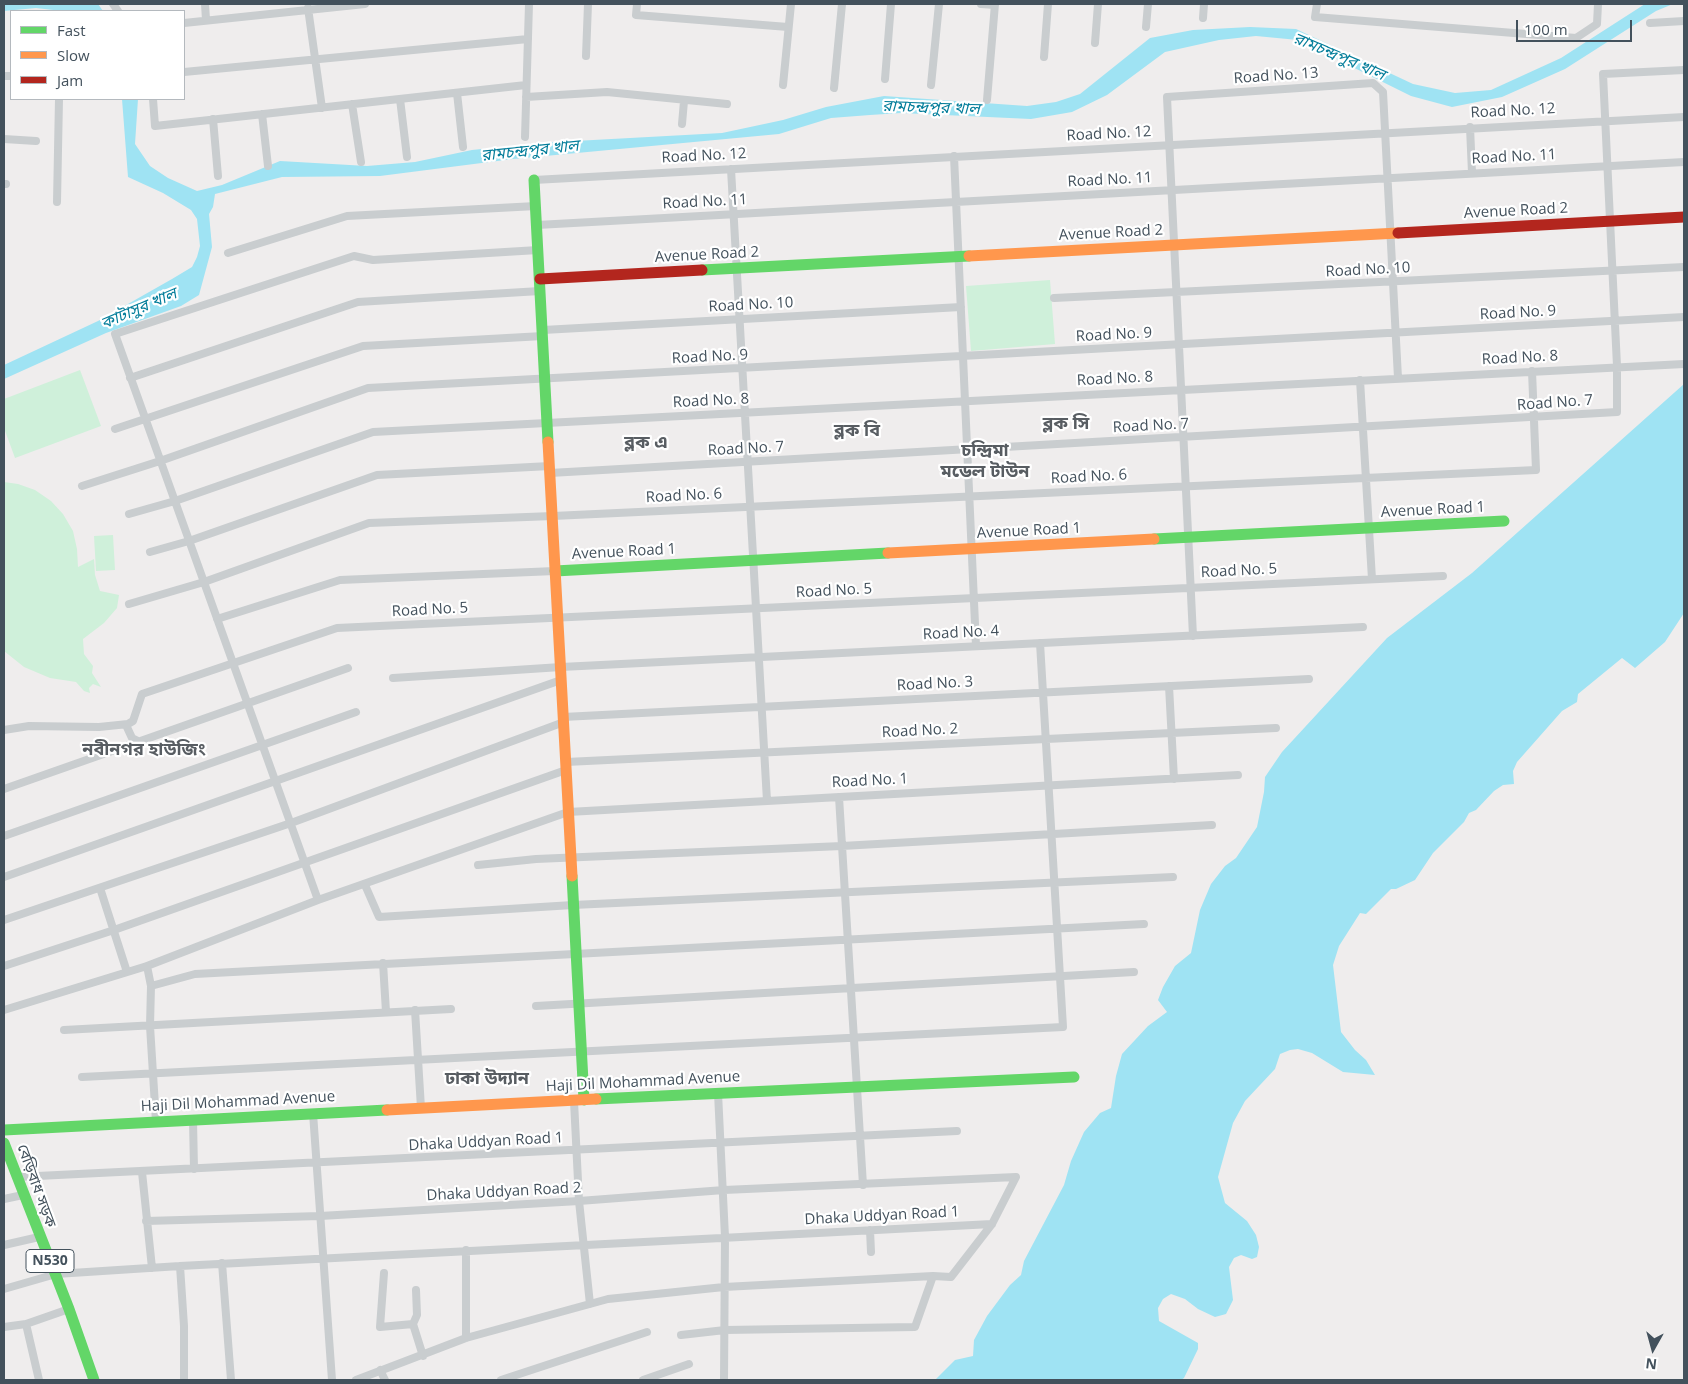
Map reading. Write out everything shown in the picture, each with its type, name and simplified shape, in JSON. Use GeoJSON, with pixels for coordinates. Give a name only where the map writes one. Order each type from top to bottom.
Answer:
{"type":"FeatureCollection","features":[{"type":"Feature","properties":{"kind":"main road"},"geometry":{"type":"LineString","coordinates":[[534,180],[579,1003],[581,1052],[579,1100]]}},
{"type":"Feature","properties":{"kind":"main road","name":"Avenue Road 2"},"geometry":{"type":"LineString","coordinates":[[540,279],[1684,217]]}},
{"type":"Feature","properties":{"kind":"main road","name":"Avenue Road 1"},"geometry":{"type":"LineString","coordinates":[[555,571],[1504,521]]}},
{"type":"Feature","properties":{"kind":"main road","name":"Haji Dil Mohammad Avenue"},"geometry":{"type":"LineString","coordinates":[[4,1130],[856,1086],[1074,1077]]}},
{"type":"Feature","properties":{"kind":"main road","name":"বেড়িবাধ সড়ক"},"geometry":{"type":"LineString","coordinates":[[5,1149],[39,1237],[56,1274],[94,1380]]}},
{"type":"Feature","properties":{"kind":"street"},"geometry":{"type":"LineString","coordinates":[[205,4],[206,20]]}},
{"type":"Feature","properties":{"kind":"street"},"geometry":{"type":"LineString","coordinates":[[185,22],[308,8],[365,4]]}},
{"type":"Feature","properties":{"kind":"street"},"geometry":{"type":"LineString","coordinates":[[525,136],[529,4]]}},
{"type":"Feature","properties":{"kind":"street"},"geometry":{"type":"LineString","coordinates":[[586,56],[588,4]]}},
{"type":"Feature","properties":{"kind":"street"},"geometry":{"type":"LineString","coordinates":[[637,4],[636,15],[788,27]]}},
{"type":"Feature","properties":{"kind":"street"},"geometry":{"type":"LineString","coordinates":[[783,85],[790,4]]}},
{"type":"Feature","properties":{"kind":"street"},"geometry":{"type":"LineString","coordinates":[[834,88],[842,4]]}},
{"type":"Feature","properties":{"kind":"street"},"geometry":{"type":"LineString","coordinates":[[884,79],[891,4]]}},
{"type":"Feature","properties":{"kind":"street"},"geometry":{"type":"LineString","coordinates":[[931,85],[939,4]]}},
{"type":"Feature","properties":{"kind":"street"},"geometry":{"type":"LineString","coordinates":[[981,4],[995,4],[987,100]]}},
{"type":"Feature","properties":{"kind":"street"},"geometry":{"type":"LineString","coordinates":[[1044,57],[1048,4]]}},
{"type":"Feature","properties":{"kind":"street"},"geometry":{"type":"LineString","coordinates":[[1095,43],[1098,4]]}},
{"type":"Feature","properties":{"kind":"street"},"geometry":{"type":"LineString","coordinates":[[1146,27],[1148,4]]}},
{"type":"Feature","properties":{"kind":"street"},"geometry":{"type":"LineString","coordinates":[[1203,18],[1204,4]]}},
{"type":"Feature","properties":{"kind":"street"},"geometry":{"type":"LineString","coordinates":[[1316,4],[1316,17],[1576,38],[1597,24],[1598,4]]}},
{"type":"Feature","properties":{"kind":"street"},"geometry":{"type":"LineString","coordinates":[[308,8],[322,108]]}},
{"type":"Feature","properties":{"kind":"street"},"geometry":{"type":"LineString","coordinates":[[1650,23],[1684,21]]}},
{"type":"Feature","properties":{"kind":"street"},"geometry":{"type":"LineString","coordinates":[[185,72],[528,39]]}},
{"type":"Feature","properties":{"kind":"street"},"geometry":{"type":"LineString","coordinates":[[1617,366],[1603,74],[1684,70]]}},
{"type":"Feature","properties":{"kind":"street","name":"Road No. 13"},"geometry":{"type":"LineString","coordinates":[[1169,144],[1167,97],[1373,83],[1383,92],[1385,132]]}},
{"type":"Feature","properties":{"kind":"street"},"geometry":{"type":"LineString","coordinates":[[153,100],[155,126],[526,85]]}},
{"type":"Feature","properties":{"kind":"street"},"geometry":{"type":"LineString","coordinates":[[526,97],[607,92],[727,104]]}},
{"type":"Feature","properties":{"kind":"street"},"geometry":{"type":"LineString","coordinates":[[457,93],[463,147]]}},
{"type":"Feature","properties":{"kind":"street"},"geometry":{"type":"LineString","coordinates":[[400,99],[407,157]]}},
{"type":"Feature","properties":{"kind":"street"},"geometry":{"type":"LineString","coordinates":[[57,202],[59,100]]}},
{"type":"Feature","properties":{"kind":"street"},"geometry":{"type":"LineString","coordinates":[[682,124],[684,101]]}},
{"type":"Feature","properties":{"kind":"street"},"geometry":{"type":"LineString","coordinates":[[352,104],[361,162]]}},
{"type":"Feature","properties":{"kind":"street"},"geometry":{"type":"LineString","coordinates":[[262,114],[268,166]]}},
{"type":"Feature","properties":{"kind":"street","name":"Road No. 12"},"geometry":{"type":"LineString","coordinates":[[534,180],[1470,127],[1684,117]]}},
{"type":"Feature","properties":{"kind":"street"},"geometry":{"type":"LineString","coordinates":[[213,120],[218,176]]}},
{"type":"Feature","properties":{"kind":"street"},"geometry":{"type":"LineString","coordinates":[[1470,127],[1472,173]]}},
{"type":"Feature","properties":{"kind":"street"},"geometry":{"type":"LineString","coordinates":[[1385,132],[1398,378]]}},
{"type":"Feature","properties":{"kind":"street"},"geometry":{"type":"LineString","coordinates":[[4,139],[36,141]]}},
{"type":"Feature","properties":{"kind":"street"},"geometry":{"type":"LineString","coordinates":[[1169,144],[1193,636]]}},
{"type":"Feature","properties":{"kind":"street"},"geometry":{"type":"LineString","coordinates":[[954,156],[976,646]]}},
{"type":"Feature","properties":{"kind":"street","name":"Road No. 11"},"geometry":{"type":"LineString","coordinates":[[537,225],[1684,162]]}},
{"type":"Feature","properties":{"kind":"street"},"geometry":{"type":"LineString","coordinates":[[730,169],[767,801]]}},
{"type":"Feature","properties":{"kind":"street"},"geometry":{"type":"LineString","coordinates":[[228,253],[346,216],[536,206]]}},
{"type":"Feature","properties":{"kind":"street"},"geometry":{"type":"LineString","coordinates":[[318,900],[115,334],[354,256],[374,260],[538,250]]}},
{"type":"Feature","properties":{"kind":"street","name":"Road No. 10"},"geometry":{"type":"LineString","coordinates":[[1054,298],[1393,283],[1684,267]]}},
{"type":"Feature","properties":{"kind":"street"},"geometry":{"type":"LineString","coordinates":[[130,378],[358,302],[540,291]]}},
{"type":"Feature","properties":{"kind":"street","name":"Road No. 10"},"geometry":{"type":"LineString","coordinates":[[114,429],[363,346],[739,319],[961,307]]}},
{"type":"Feature","properties":{"kind":"street","name":"Road No. 9"},"geometry":{"type":"LineString","coordinates":[[82,486],[160,461],[368,388],[1684,317]]}},
{"type":"Feature","properties":{"kind":"street","name":"Road No. 8"},"geometry":{"type":"LineString","coordinates":[[129,514],[174,501],[373,432],[1684,364]]}},
{"type":"Feature","properties":{"kind":"street","name":"Road No. 7"},"geometry":{"type":"LineString","coordinates":[[150,552],[189,541],[377,475],[748,462],[1616,412],[1617,366]]}},
{"type":"Feature","properties":{"kind":"street"},"geometry":{"type":"LineString","coordinates":[[1532,371],[1534,418]]}},
{"type":"Feature","properties":{"kind":"street"},"geometry":{"type":"LineString","coordinates":[[1360,380],[1372,579]]}},
{"type":"Feature","properties":{"kind":"street","name":"Road No. 6"},"geometry":{"type":"LineString","coordinates":[[129,604],[204,582],[369,523],[1536,470],[1534,418]]}},
{"type":"Feature","properties":{"kind":"street"},"geometry":{"type":"LineString","coordinates":[[217,619],[340,580],[555,571]]}},
{"type":"Feature","properties":{"kind":"street","name":"Road No. 5"},"geometry":{"type":"LineString","coordinates":[[126,725],[133,721],[142,694],[337,628],[1443,576]]}},
{"type":"Feature","properties":{"kind":"street","name":"Road No. 4"},"geometry":{"type":"LineString","coordinates":[[392,678],[560,667],[1363,628]]}},
{"type":"Feature","properties":{"kind":"street"},"geometry":{"type":"LineString","coordinates":[[82,1078],[1063,1027],[1040,643]]}},
{"type":"Feature","properties":{"kind":"street"},"geometry":{"type":"LineString","coordinates":[[4,789],[348,668]]}},
{"type":"Feature","properties":{"kind":"street","name":"Road No. 3"},"geometry":{"type":"LineString","coordinates":[[4,920],[291,823],[563,719],[762,706],[1309,678]]}},
{"type":"Feature","properties":{"kind":"street"},"geometry":{"type":"LineString","coordinates":[[4,877],[561,680]]}},
{"type":"Feature","properties":{"kind":"street"},"geometry":{"type":"LineString","coordinates":[[1169,686],[1174,779]]}},
{"type":"Feature","properties":{"kind":"street"},"geometry":{"type":"LineString","coordinates":[[4,836],[356,712]]}},
{"type":"Feature","properties":{"kind":"street"},"geometry":{"type":"LineString","coordinates":[[4,730],[29,726],[99,727],[126,725],[132,738],[138,741]]}},
{"type":"Feature","properties":{"kind":"street","name":"Road No. 2"},"geometry":{"type":"LineString","coordinates":[[4,966],[114,930],[305,863],[566,766],[764,752],[1276,728]]}},
{"type":"Feature","properties":{"kind":"street","name":"Road No. 1"},"geometry":{"type":"LineString","coordinates":[[4,1010],[147,966],[318,900],[568,812],[1238,775]]}},
{"type":"Feature","properties":{"kind":"street"},"geometry":{"type":"LineString","coordinates":[[839,797],[863,1185]]}},
{"type":"Feature","properties":{"kind":"street"},"geometry":{"type":"LineString","coordinates":[[478,865],[571,858],[842,846],[1212,825]]}},
{"type":"Feature","properties":{"kind":"street"},"geometry":{"type":"LineString","coordinates":[[365,885],[379,917],[573,905],[1173,877]]}},
{"type":"Feature","properties":{"kind":"street"},"geometry":{"type":"LineString","coordinates":[[100,888],[127,972]]}},
{"type":"Feature","properties":{"kind":"street"},"geometry":{"type":"LineString","coordinates":[[151,986],[195,974],[847,938],[1057,930],[1144,924]]}},
{"type":"Feature","properties":{"kind":"street"},"geometry":{"type":"LineString","coordinates":[[382,963],[386,1012]]}},
{"type":"Feature","properties":{"kind":"street"},"geometry":{"type":"LineString","coordinates":[[147,966],[151,986],[150,1026],[156,1122]]}},
{"type":"Feature","properties":{"kind":"street"},"geometry":{"type":"LineString","coordinates":[[536,1006],[1134,972]]}},
{"type":"Feature","properties":{"kind":"street"},"geometry":{"type":"LineString","coordinates":[[64,1030],[451,1008]]}},
{"type":"Feature","properties":{"kind":"street"},"geometry":{"type":"LineString","coordinates":[[415,1010],[420,1108]]}},
{"type":"Feature","properties":{"kind":"street"},"geometry":{"type":"LineString","coordinates":[[718,1093],[725,1237],[724,1380]]}},
{"type":"Feature","properties":{"kind":"street"},"geometry":{"type":"LineString","coordinates":[[579,1100],[577,1151],[583,1245],[590,1304]]}},
{"type":"Feature","properties":{"kind":"street"},"geometry":{"type":"LineString","coordinates":[[313,1113],[332,1380]]}},
{"type":"Feature","properties":{"kind":"street"},"geometry":{"type":"LineString","coordinates":[[192,1120],[194,1169]]}},
{"type":"Feature","properties":{"kind":"street","name":"Dhaka Uddyan Road 1"},"geometry":{"type":"LineString","coordinates":[[17,1177],[317,1164],[957,1131]]}},
{"type":"Feature","properties":{"kind":"street"},"geometry":{"type":"LineString","coordinates":[[142,1172],[152,1268]]}},
{"type":"Feature","properties":{"kind":"street","name":"Dhaka Uddyan Road 2"},"geometry":{"type":"LineString","coordinates":[[146,1221],[320,1216],[580,1202],[724,1190],[1016,1177],[992,1224]]}},
{"type":"Feature","properties":{"kind":"street"},"geometry":{"type":"LineString","coordinates":[[4,1199],[23,1195]]}},
{"type":"Feature","properties":{"kind":"street"},"geometry":{"type":"LineString","coordinates":[[356,1380],[466,1338],[590,1304],[646,1294],[724,1287],[933,1276],[951,1277],[992,1224]]}},
{"type":"Feature","properties":{"kind":"street","name":"Dhaka Uddyan Road 1"},"geometry":{"type":"LineString","coordinates":[[4,1289],[56,1274],[222,1263],[992,1224]]}},
{"type":"Feature","properties":{"kind":"street"},"geometry":{"type":"LineString","coordinates":[[870,1230],[871,1252]]}},
{"type":"Feature","properties":{"kind":"street"},"geometry":{"type":"LineString","coordinates":[[4,1245],[39,1237]]}},
{"type":"Feature","properties":{"kind":"street"},"geometry":{"type":"LineString","coordinates":[[466,1250],[466,1338]]}},
{"type":"Feature","properties":{"kind":"street"},"geometry":{"type":"LineString","coordinates":[[222,1263],[231,1380]]}},
{"type":"Feature","properties":{"kind":"street"},"geometry":{"type":"LineString","coordinates":[[180,1266],[184,1326],[184,1380]]}},
{"type":"Feature","properties":{"kind":"street"},"geometry":{"type":"LineString","coordinates":[[384,1273],[380,1327],[413,1324]]}},
{"type":"Feature","properties":{"kind":"street"},"geometry":{"type":"LineString","coordinates":[[682,1335],[725,1330],[914,1327],[933,1276]]}},
{"type":"Feature","properties":{"kind":"street"},"geometry":{"type":"LineString","coordinates":[[416,1290],[417,1315],[413,1324],[423,1356]]}},
{"type":"Feature","properties":{"kind":"street"},"geometry":{"type":"LineString","coordinates":[[4,1327],[26,1324],[69,1309]]}},
{"type":"Feature","properties":{"kind":"street"},"geometry":{"type":"LineString","coordinates":[[26,1324],[39,1380]]}},
{"type":"Feature","properties":{"kind":"street"},"geometry":{"type":"LineString","coordinates":[[501,1380],[647,1332]]}},
{"type":"Feature","properties":{"kind":"street"},"geometry":{"type":"LineString","coordinates":[[643,1380],[690,1364]]}},
{"type":"Feature","properties":{"kind":"street"},"geometry":{"type":"LineString","coordinates":[[380,1370],[385,1380]]}},
{"type":"Feature","properties":{"kind":"green space"},"geometry":{"type":"Polygon","coordinates":[[[1050,280],[1055,344],[971,351],[966,286],[1050,280]]]}},
{"type":"Feature","properties":{"kind":"green space"},"geometry":{"type":"Polygon","coordinates":[[[80,370],[101,426],[15,458],[4,428],[4,399],[80,370]]]}},
{"type":"Feature","properties":{"kind":"green space"},"geometry":{"type":"Polygon","coordinates":[[[4,482],[18,484],[35,490],[51,501],[63,514],[73,531],[78,567],[94,559],[95,575],[100,591],[119,595],[117,608],[104,623],[83,639],[84,654],[93,666],[92,673],[101,687],[93,684],[89,688],[90,693],[84,691],[76,682],[50,678],[24,667],[4,651],[4,482]]]}},
{"type":"Feature","properties":{"kind":"green space"},"geometry":{"type":"Polygon","coordinates":[[[113,535],[115,570],[96,571],[94,536],[113,535]]]}},
{"type":"Feature","properties":{"kind":"water"},"geometry":{"type":"Polygon","coordinates":[[[4,4],[98,4],[102,10],[36,8],[4,11],[4,4]]]}},
{"type":"Feature","properties":{"kind":"water"},"geometry":{"type":"Polygon","coordinates":[[[1645,4],[1673,4],[1656,11],[1565,69],[1502,97],[1452,107],[1411,96],[1298,40],[1256,36],[1219,40],[1165,52],[1107,95],[1072,112],[1031,119],[901,113],[831,118],[779,134],[513,159],[380,176],[282,177],[215,194],[213,207],[209,214],[212,247],[199,295],[181,306],[106,333],[4,379],[4,365],[98,321],[192,267],[197,257],[200,246],[197,219],[191,210],[163,193],[128,177],[122,100],[138,100],[135,144],[150,166],[168,178],[197,191],[222,185],[280,161],[367,166],[415,162],[472,150],[538,143],[722,133],[783,120],[826,107],[884,96],[1027,106],[1056,102],[1080,94],[1150,38],[1193,30],[1250,27],[1296,29],[1413,84],[1455,93],[1491,90],[1561,58],[1645,4]]]}},
{"type":"Feature","properties":{"kind":"water"},"geometry":{"type":"Polygon","coordinates":[[[1684,384],[1684,613],[1665,642],[1635,668],[1622,658],[1578,694],[1577,702],[1562,711],[1517,762],[1513,771],[1514,784],[1503,785],[1494,791],[1476,810],[1469,813],[1464,822],[1433,853],[1415,880],[1396,889],[1391,889],[1366,914],[1360,913],[1339,946],[1333,965],[1341,1032],[1355,1050],[1366,1060],[1375,1075],[1343,1072],[1312,1053],[1298,1049],[1290,1050],[1280,1054],[1275,1069],[1245,1101],[1233,1123],[1218,1177],[1225,1203],[1247,1221],[1256,1235],[1259,1247],[1257,1257],[1252,1259],[1241,1255],[1234,1258],[1229,1267],[1233,1300],[1226,1314],[1215,1317],[1198,1309],[1185,1299],[1171,1294],[1163,1299],[1158,1308],[1159,1321],[1198,1343],[1198,1349],[1184,1378],[1181,1380],[935,1380],[955,1360],[973,1356],[974,1340],[987,1316],[1010,1285],[1021,1275],[1024,1261],[1064,1185],[1071,1161],[1084,1132],[1100,1113],[1111,1108],[1122,1054],[1148,1026],[1167,1012],[1158,1000],[1163,987],[1175,966],[1191,953],[1200,910],[1211,884],[1225,866],[1236,858],[1257,827],[1265,777],[1282,752],[1387,638],[1472,573],[1684,384]]]}},
{"type":"Feature","properties":{"kind":"traffic: fast"},"geometry":{"type":"LineString","coordinates":[[534,180],[548,442]]}},
{"type":"Feature","properties":{"kind":"traffic: fast"},"geometry":{"type":"LineString","coordinates":[[702,270],[969,256]]}},
{"type":"Feature","properties":{"kind":"traffic: fast"},"geometry":{"type":"LineString","coordinates":[[1154,539],[1504,521]]}},
{"type":"Feature","properties":{"kind":"traffic: fast"},"geometry":{"type":"LineString","coordinates":[[555,571],[888,553]]}},
{"type":"Feature","properties":{"kind":"traffic: fast"},"geometry":{"type":"LineString","coordinates":[[572,876],[584,1100]]}},
{"type":"Feature","properties":{"kind":"traffic: fast"},"geometry":{"type":"LineString","coordinates":[[596,1099],[1074,1077]]}},
{"type":"Feature","properties":{"kind":"traffic: fast"},"geometry":{"type":"LineString","coordinates":[[4,1130],[387,1110]]}},
{"type":"Feature","properties":{"kind":"traffic: fast"},"geometry":{"type":"LineString","coordinates":[[4,1143],[69,1309],[94,1380]]}},
{"type":"Feature","properties":{"kind":"traffic: slow"},"geometry":{"type":"LineString","coordinates":[[969,256],[1398,233]]}},
{"type":"Feature","properties":{"kind":"traffic: slow"},"geometry":{"type":"LineString","coordinates":[[548,442],[572,876]]}},
{"type":"Feature","properties":{"kind":"traffic: slow"},"geometry":{"type":"LineString","coordinates":[[888,553],[1154,539]]}},
{"type":"Feature","properties":{"kind":"traffic: slow"},"geometry":{"type":"LineString","coordinates":[[387,1110],[596,1099]]}},
{"type":"Feature","properties":{"kind":"traffic: jam"},"geometry":{"type":"LineString","coordinates":[[1398,233],[1684,217]]}},
{"type":"Feature","properties":{"kind":"traffic: jam"},"geometry":{"type":"LineString","coordinates":[[540,279],[702,270]]}},
{"type":"Feature","properties":{"kind":"district","name":"ব্লক সি"},"geometry":{"type":"Point","coordinates":[1066,424]}},
{"type":"Feature","properties":{"kind":"district","name":"ব্লক বি"},"geometry":{"type":"Point","coordinates":[857,431]}},
{"type":"Feature","properties":{"kind":"district","name":"ব্লক এ"},"geometry":{"type":"Point","coordinates":[646,443]}},
{"type":"Feature","properties":{"kind":"district","name":"চন্দ্রিমা মডেল টাউন"},"geometry":{"type":"Point","coordinates":[985,461]}},
{"type":"Feature","properties":{"kind":"district","name":"নবীনগর হাউজিং"},"geometry":{"type":"Point","coordinates":[144,750]}},
{"type":"Feature","properties":{"kind":"district","name":"ঢাকা উদ্যান"},"geometry":{"type":"Point","coordinates":[487,1079]}},
{"type":"Feature","properties":{"kind":"water label","name":"রামচন্দ্রপুর খাল"},"geometry":{"type":"Point","coordinates":[1339,57]}},
{"type":"Feature","properties":{"kind":"water label","name":"রামচন্দ্রপুর খাল"},"geometry":{"type":"Point","coordinates":[931,108]}},
{"type":"Feature","properties":{"kind":"water label","name":"রামচন্দ্রপুর খাল"},"geometry":{"type":"Point","coordinates":[530,151]}},
{"type":"Feature","properties":{"kind":"water label","name":"কাটাসুর খাল"},"geometry":{"type":"Point","coordinates":[139,309]}}]}
